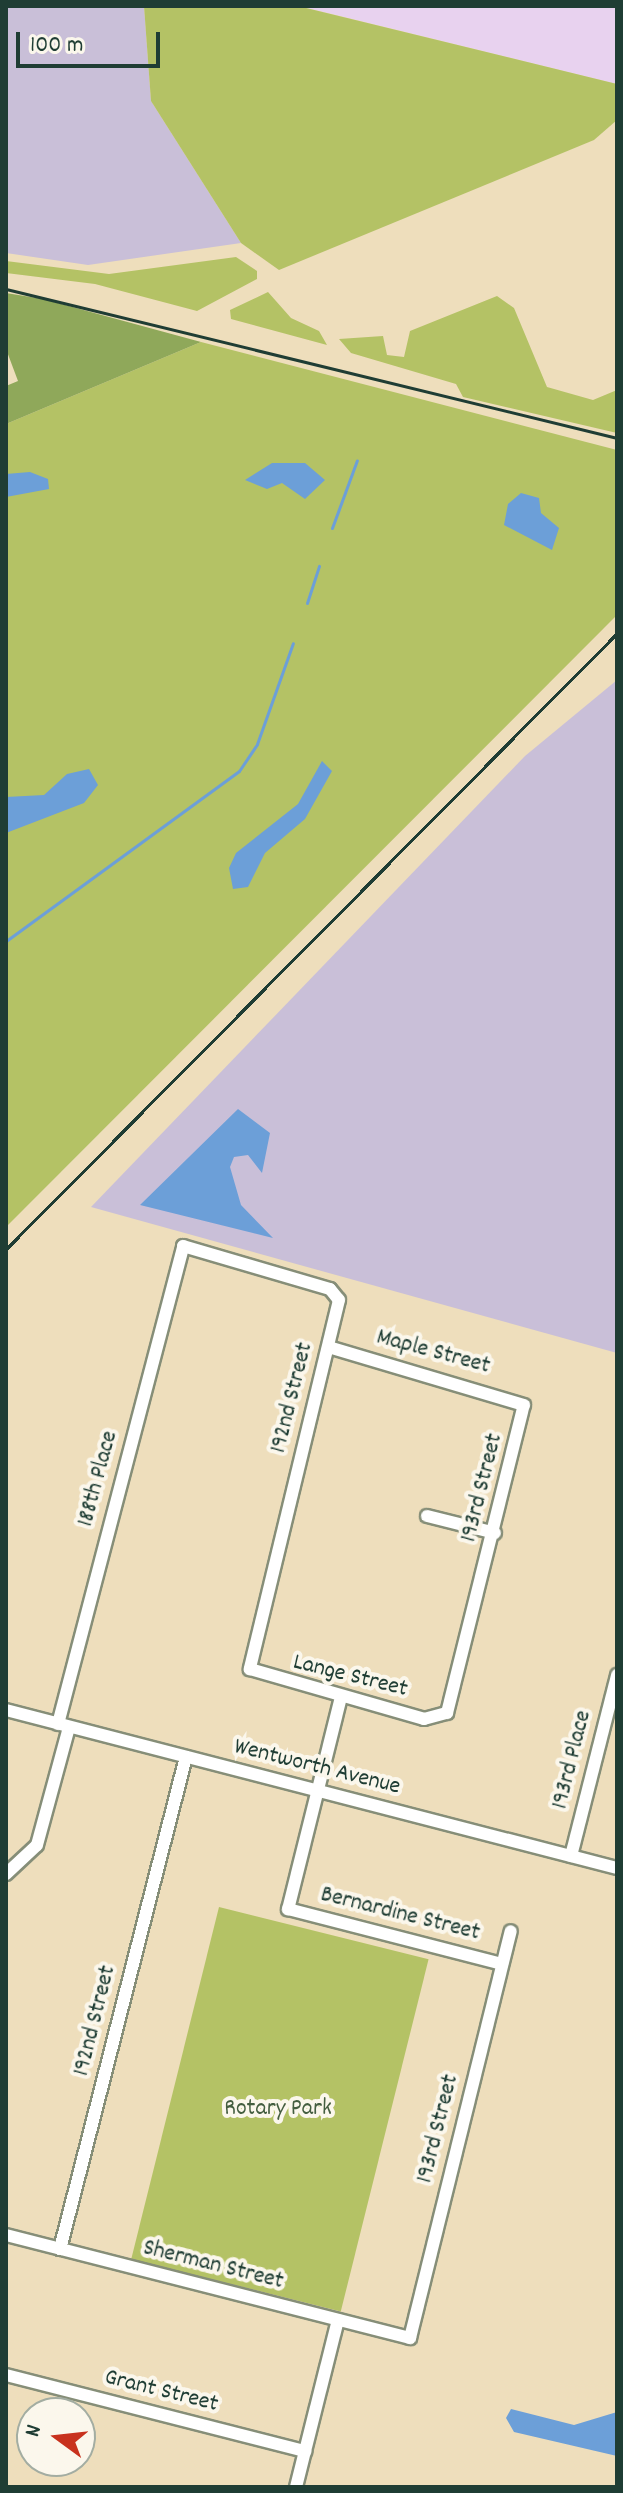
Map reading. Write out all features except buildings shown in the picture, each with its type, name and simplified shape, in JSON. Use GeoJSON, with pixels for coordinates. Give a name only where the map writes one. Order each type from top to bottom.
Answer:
{"type":"FeatureCollection","features":[{"type":"Feature","properties":{"kind":"street","name":"192nd Street"},"geometry":{"type":"LineString","coordinates":[[183,1246],[334,1292],[339,1306],[250,1669]]}},
{"type":"Feature","properties":{"kind":"street","name":"188th Place"},"geometry":{"type":"LineString","coordinates":[[6,1874],[37,1845],[63,1725],[183,1246]]}},
{"type":"Feature","properties":{"kind":"street","name":"Maple Street"},"geometry":{"type":"LineString","coordinates":[[328,1347],[524,1405]]}},
{"type":"Feature","properties":{"kind":"street","name":"193rd Street"},"geometry":{"type":"LineString","coordinates":[[442,1719],[495,1533],[524,1405]]}},
{"type":"Feature","properties":{"kind":"street"},"geometry":{"type":"LineString","coordinates":[[427,1516],[495,1533]]}},
{"type":"Feature","properties":{"kind":"street","name":"Lange Street"},"geometry":{"type":"LineString","coordinates":[[250,1669],[341,1697],[442,1719]]}},
{"type":"Feature","properties":{"kind":"street","name":"193rd Place"},"geometry":{"type":"LineString","coordinates":[[571,1856],[617,1675]]}},
{"type":"Feature","properties":{"kind":"street"},"geometry":{"type":"LineString","coordinates":[[318,1791],[341,1697]]}},
{"type":"Feature","properties":{"kind":"street","name":"Wentworth Avenue"},"geometry":{"type":"LineString","coordinates":[[6,1710],[617,1868]]}},
{"type":"Feature","properties":{"kind":"street","name":"192nd Street"},"geometry":{"type":"LineString","coordinates":[[60,2249],[186,1757]]}},
{"type":"Feature","properties":{"kind":"street","name":"Bernardine Street"},"geometry":{"type":"LineString","coordinates":[[318,1791],[288,1909],[502,1964]]}},
{"type":"Feature","properties":{"kind":"street","name":"193rd Street"},"geometry":{"type":"LineString","coordinates":[[410,2338],[511,1931]]}},
{"type":"Feature","properties":{"kind":"street","name":"Sherman Street"},"geometry":{"type":"LineString","coordinates":[[6,2235],[410,2338]]}},
{"type":"Feature","properties":{"kind":"street"},"geometry":{"type":"LineString","coordinates":[[296,2487],[338,2320]]}},
{"type":"Feature","properties":{"kind":"street","name":"Grant Street"},"geometry":{"type":"LineString","coordinates":[[6,2375],[305,2451]]}},
{"type":"Feature","properties":{"kind":"shaded area"},"geometry":{"type":"Polygon","coordinates":[[[6,6],[144,6],[151,101],[241,243],[88,265],[6,253],[6,6]]]}},
{"type":"Feature","properties":{"kind":"shaded area"},"geometry":{"type":"Polygon","coordinates":[[[298,6],[617,6],[617,84],[332,14],[298,6]]]}},
{"type":"Feature","properties":{"kind":"shaded area"},"geometry":{"type":"Polygon","coordinates":[[[617,680],[617,1353],[91,1207],[525,756],[617,680]]]}},
{"type":"Feature","properties":{"kind":"green space"},"geometry":{"type":"Polygon","coordinates":[[[144,6],[298,6],[617,84],[617,120],[594,140],[279,270],[241,243],[151,101],[144,6]]]}},
{"type":"Feature","properties":{"kind":"green space"},"geometry":{"type":"Polygon","coordinates":[[[236,257],[257,271],[257,279],[197,311],[95,284],[6,273],[6,261],[109,274],[236,257]]]}},
{"type":"Feature","properties":{"kind":"green space"},"geometry":{"type":"Polygon","coordinates":[[[268,292],[291,318],[319,331],[327,345],[231,319],[230,310],[268,292]]]}},
{"type":"Feature","properties":{"kind":"green space"},"geometry":{"type":"Polygon","coordinates":[[[6,293],[43,299],[201,342],[6,424],[6,386],[18,381],[6,349],[6,293]]]}},
{"type":"Feature","properties":{"kind":"green space"},"geometry":{"type":"Polygon","coordinates":[[[497,296],[514,308],[547,387],[593,400],[617,390],[617,433],[463,397],[456,384],[351,353],[339,339],[383,336],[387,355],[404,357],[410,331],[497,296]]]}},
{"type":"Feature","properties":{"kind":"green space"},"geometry":{"type":"Polygon","coordinates":[[[201,342],[617,450],[617,615],[6,1227],[6,424],[201,342]]]}},
{"type":"Feature","properties":{"kind":"green space","name":"Rotary Park"},"geometry":{"type":"Polygon","coordinates":[[[219,1907],[429,1959],[341,2311],[131,2259],[219,1907]]]}},
{"type":"Feature","properties":{"kind":"water"},"geometry":{"type":"Polygon","coordinates":[[[272,463],[305,463],[325,480],[305,499],[282,483],[267,489],[245,480],[272,463]]]}},
{"type":"Feature","properties":{"kind":"water"},"geometry":{"type":"Polygon","coordinates":[[[30,472],[48,479],[49,489],[6,497],[6,474],[30,472]]]}},
{"type":"Feature","properties":{"kind":"water"},"geometry":{"type":"Polygon","coordinates":[[[521,493],[539,498],[541,513],[559,528],[552,550],[504,525],[508,504],[521,493]]]}},
{"type":"Feature","properties":{"kind":"water"},"geometry":{"type":"Polygon","coordinates":[[[322,761],[332,771],[305,819],[265,853],[248,887],[233,889],[229,868],[236,853],[298,804],[322,761]]]}},
{"type":"Feature","properties":{"kind":"water"},"geometry":{"type":"Polygon","coordinates":[[[89,769],[98,785],[84,803],[6,833],[6,797],[44,795],[67,774],[89,769]]]}},
{"type":"Feature","properties":{"kind":"water"},"geometry":{"type":"Polygon","coordinates":[[[238,1109],[270,1133],[262,1173],[248,1155],[234,1157],[230,1167],[241,1205],[273,1238],[140,1205],[238,1109]]]}},
{"type":"Feature","properties":{"kind":"water"},"geometry":{"type":"Polygon","coordinates":[[[511,2409],[574,2425],[617,2412],[617,2456],[514,2432],[506,2418],[511,2409]]]}},
{"type":"Feature","properties":{"kind":"waterway"},"geometry":{"type":"LineString","coordinates":[[332,528],[357,460]]}},
{"type":"Feature","properties":{"kind":"waterway"},"geometry":{"type":"LineString","coordinates":[[307,603],[319,566]]}},
{"type":"Feature","properties":{"kind":"waterway"},"geometry":{"type":"LineString","coordinates":[[6,941],[239,771],[257,744],[293,643]]}},
{"type":"Feature","properties":{"kind":"railway"},"geometry":{"type":"LineString","coordinates":[[6,289],[617,438]]}},
{"type":"Feature","properties":{"kind":"railway"},"geometry":{"type":"LineString","coordinates":[[6,1249],[617,633]]}}]}
